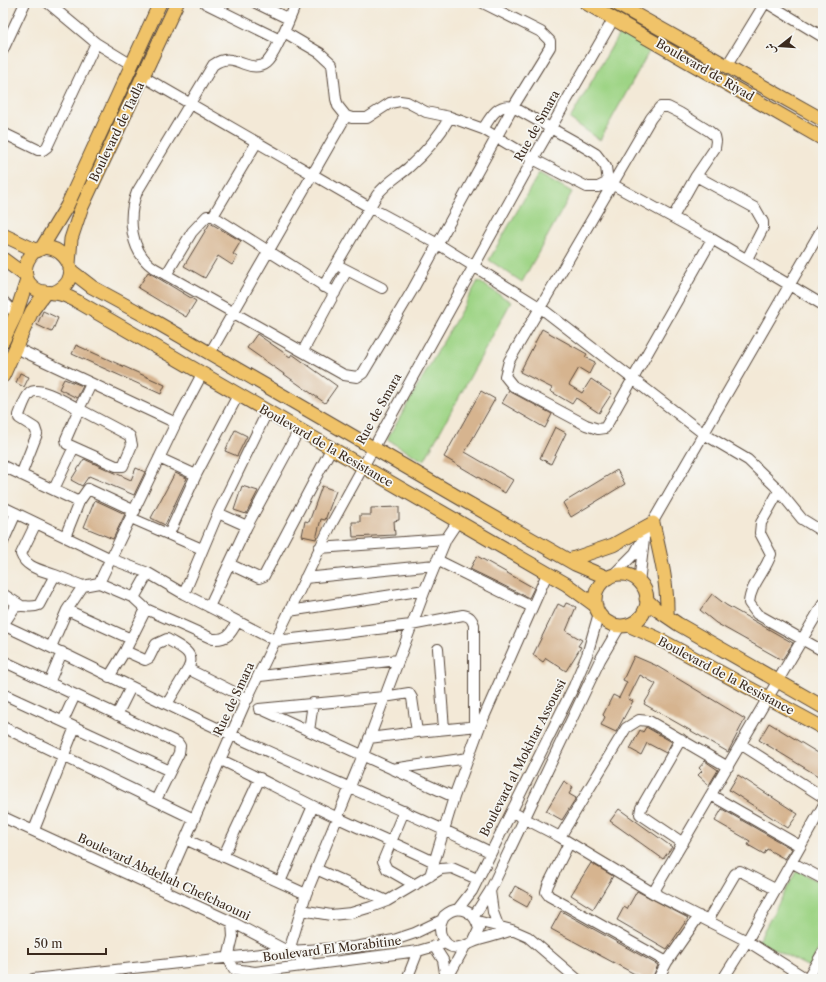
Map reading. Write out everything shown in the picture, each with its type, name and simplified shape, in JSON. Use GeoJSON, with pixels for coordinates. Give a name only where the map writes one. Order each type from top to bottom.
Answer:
{"type":"FeatureCollection","features":[{"type":"Feature","properties":{"kind":"main road","name":"Boulevard de Tadla"},"geometry":{"type":"LineString","coordinates":[[39,250],[67,206],[160,3]]}},
{"type":"Feature","properties":{"kind":"main road","name":"Boulevard de Tadla"},"geometry":{"type":"LineString","coordinates":[[70,267],[71,239],[81,209],[177,3]]}},
{"type":"Feature","properties":{"kind":"main road","name":"Boulevard de Riyad"},"geometry":{"type":"LineString","coordinates":[[586,3],[823,138]]}},
{"type":"Feature","properties":{"kind":"main road","name":"Boulevard de Riyad"},"geometry":{"type":"LineString","coordinates":[[614,3],[823,120]]}},
{"type":"Feature","properties":{"kind":"main road","name":"Boulevard de la Resistance"},"geometry":{"type":"LineString","coordinates":[[3,235],[39,250],[47,248],[58,251],[63,254],[70,267],[92,288],[210,353],[569,560],[591,572],[611,577]]}},
{"type":"Feature","properties":{"kind":"main road"},"geometry":{"type":"LineString","coordinates":[[3,341],[16,314],[27,278],[27,262],[39,250]]}},
{"type":"Feature","properties":{"kind":"main road","name":"Boulevard de la Resistance"},"geometry":{"type":"LineString","coordinates":[[3,259],[27,278],[33,287],[49,293],[62,294],[82,304],[566,584],[597,610]]}},
{"type":"Feature","properties":{"kind":"main road"},"geometry":{"type":"LineString","coordinates":[[3,376],[32,311],[49,293],[65,286],[68,280],[70,267]]}},
{"type":"Feature","properties":{"kind":"main road"},"geometry":{"type":"LineString","coordinates":[[569,560],[613,545],[652,523],[664,573],[668,598],[667,616]]}},
{"type":"Feature","properties":{"kind":"main road"},"geometry":{"type":"LineString","coordinates":[[628,575],[639,583],[643,588],[646,599],[645,608],[635,621],[624,625],[611,624],[597,610],[597,590],[611,577],[628,575]]}},
{"type":"Feature","properties":{"kind":"main road","name":"Boulevard de la Resistance"},"geometry":{"type":"LineString","coordinates":[[646,599],[667,616],[823,707]]}},
{"type":"Feature","properties":{"kind":"main road","name":"Boulevard de la Resistance"},"geometry":{"type":"LineString","coordinates":[[624,625],[657,638],[823,728]]}},
{"type":"Feature","properties":{"kind":"street"},"geometry":{"type":"LineString","coordinates":[[3,50],[25,3]]}},
{"type":"Feature","properties":{"kind":"street"},"geometry":{"type":"LineString","coordinates":[[48,3],[96,44],[132,65]]}},
{"type":"Feature","properties":{"kind":"street"},"geometry":{"type":"LineString","coordinates":[[205,3],[320,53],[332,64],[336,99],[338,106],[346,116],[352,118],[367,118],[390,103],[400,101],[407,102],[432,115],[450,117],[483,130],[533,159],[587,187],[598,187],[610,183],[674,217],[823,305]]}},
{"type":"Feature","properties":{"kind":"street"},"geometry":{"type":"LineString","coordinates":[[256,3],[290,19]]}},
{"type":"Feature","properties":{"kind":"street"},"geometry":{"type":"LineString","coordinates":[[296,3],[274,55],[261,65],[248,66],[229,59],[221,60],[213,65],[189,103],[133,202],[133,234],[140,252],[148,264],[344,375],[357,377],[363,372],[438,244],[513,107],[550,48],[550,41],[541,32],[483,3]]}},
{"type":"Feature","properties":{"kind":"street"},"geometry":{"type":"LineString","coordinates":[[726,66],[766,3],[823,37]]}},
{"type":"Feature","properties":{"kind":"street","name":"Rue de Smara"},"geometry":{"type":"LineString","coordinates":[[163,890],[187,840],[194,819],[246,701],[260,676],[305,578],[372,447],[475,266],[550,128],[614,18]]}},
{"type":"Feature","properties":{"kind":"street"},"geometry":{"type":"LineString","coordinates":[[3,133],[38,150],[43,150],[47,147],[96,44]]}},
{"type":"Feature","properties":{"kind":"street"},"geometry":{"type":"LineString","coordinates":[[144,76],[312,175],[438,244],[541,308],[704,434],[748,460],[759,469],[802,519],[823,532]]}},
{"type":"Feature","properties":{"kind":"street"},"geometry":{"type":"LineString","coordinates":[[483,130],[490,118],[499,108],[506,106],[513,107],[581,144],[596,154],[606,167],[610,183]]}},
{"type":"Feature","properties":{"kind":"street"},"geometry":{"type":"LineString","coordinates":[[674,217],[696,176],[715,148],[716,141],[715,136],[672,109],[660,107],[653,115],[610,183],[506,369],[505,376],[513,386],[586,425],[598,429],[605,428],[712,239]]}},
{"type":"Feature","properties":{"kind":"street"},"geometry":{"type":"LineString","coordinates":[[210,353],[235,312],[268,251],[346,116]]}},
{"type":"Feature","properties":{"kind":"street"},"geometry":{"type":"LineString","coordinates":[[323,287],[368,207],[383,187],[428,149],[450,117]]}},
{"type":"Feature","properties":{"kind":"street"},"geometry":{"type":"LineString","coordinates":[[213,216],[257,142]]}},
{"type":"Feature","properties":{"kind":"street"},"geometry":{"type":"LineString","coordinates":[[696,176],[755,208],[763,222],[763,228],[747,259]]}},
{"type":"Feature","properties":{"kind":"street"},"geometry":{"type":"LineString","coordinates":[[166,275],[198,223],[207,216],[213,216],[323,287],[335,293]]}},
{"type":"Feature","properties":{"kind":"street"},"geometry":{"type":"LineString","coordinates":[[611,577],[635,553],[823,227]]}},
{"type":"Feature","properties":{"kind":"street"},"geometry":{"type":"LineString","coordinates":[[336,264],[382,288]]}},
{"type":"Feature","properties":{"kind":"street"},"geometry":{"type":"LineString","coordinates":[[303,351],[347,270]]}},
{"type":"Feature","properties":{"kind":"street"},"geometry":{"type":"LineString","coordinates":[[3,301],[16,314]]}},
{"type":"Feature","properties":{"kind":"street"},"geometry":{"type":"LineString","coordinates":[[16,348],[176,423]]}},
{"type":"Feature","properties":{"kind":"street"},"geometry":{"type":"LineString","coordinates":[[99,583],[176,423],[202,374]]}},
{"type":"Feature","properties":{"kind":"street"},"geometry":{"type":"LineString","coordinates":[[21,475],[37,434],[35,428],[19,418],[19,415],[29,394],[32,391],[41,390],[79,409],[125,432],[130,436],[132,445],[125,464],[120,467],[74,449],[67,444],[66,439],[79,409],[91,384]]}},
{"type":"Feature","properties":{"kind":"street"},"geometry":{"type":"LineString","coordinates":[[169,534],[196,475],[238,395]]}},
{"type":"Feature","properties":{"kind":"street"},"geometry":{"type":"LineString","coordinates":[[184,594],[218,513],[268,412]]}},
{"type":"Feature","properties":{"kind":"street"},"geometry":{"type":"LineString","coordinates":[[209,607],[247,526],[299,430]]}},
{"type":"Feature","properties":{"kind":"street"},"geometry":{"type":"LineString","coordinates":[[54,489],[74,449]]}},
{"type":"Feature","properties":{"kind":"street"},"geometry":{"type":"LineString","coordinates":[[229,564],[259,578],[264,576],[331,449]]}},
{"type":"Feature","properties":{"kind":"street"},"geometry":{"type":"LineString","coordinates":[[159,458],[196,475]]}},
{"type":"Feature","properties":{"kind":"street"},"geometry":{"type":"LineString","coordinates":[[3,466],[79,502]]}},
{"type":"Feature","properties":{"kind":"street"},"geometry":{"type":"LineString","coordinates":[[65,537],[79,502],[86,490],[90,489],[133,515],[202,549]]}},
{"type":"Feature","properties":{"kind":"street"},"geometry":{"type":"LineString","coordinates":[[779,491],[760,524],[760,533],[771,554],[752,592],[749,604],[757,614],[823,651]]}},
{"type":"Feature","properties":{"kind":"street"},"geometry":{"type":"LineString","coordinates":[[3,507],[111,559],[148,573],[184,594],[276,641],[411,625],[463,615],[472,619],[474,625],[477,726]]}},
{"type":"Feature","properties":{"kind":"street"},"geometry":{"type":"LineString","coordinates":[[218,513],[247,526]]}},
{"type":"Feature","properties":{"kind":"street"},"geometry":{"type":"LineString","coordinates":[[3,542],[16,514]]}},
{"type":"Feature","properties":{"kind":"street"},"geometry":{"type":"LineString","coordinates":[[289,952],[306,894],[363,755],[411,625],[446,539],[458,521]]}},
{"type":"Feature","properties":{"kind":"street"},"geometry":{"type":"LineString","coordinates":[[36,523],[21,554],[23,560],[28,565],[83,586],[99,583],[134,598],[146,609],[213,639],[225,638],[230,635],[237,622]]}},
{"type":"Feature","properties":{"kind":"street"},"geometry":{"type":"LineString","coordinates":[[639,583],[644,537]]}},
{"type":"Feature","properties":{"kind":"street"},"geometry":{"type":"LineString","coordinates":[[320,548],[446,539]]}},
{"type":"Feature","properties":{"kind":"street"},"geometry":{"type":"LineString","coordinates":[[305,578],[436,562],[532,607]]}},
{"type":"Feature","properties":{"kind":"street"},"geometry":{"type":"LineString","coordinates":[[134,598],[148,573]]}},
{"type":"Feature","properties":{"kind":"street"},"geometry":{"type":"LineString","coordinates":[[430,876],[477,726],[547,574]]}},
{"type":"Feature","properties":{"kind":"street"},"geometry":{"type":"LineString","coordinates":[[3,594],[20,605],[30,608],[39,605],[55,575]]}},
{"type":"Feature","properties":{"kind":"street"},"geometry":{"type":"LineString","coordinates":[[51,647],[67,610],[83,586]]}},
{"type":"Feature","properties":{"kind":"street"},"geometry":{"type":"LineString","coordinates":[[289,611],[425,590]]}},
{"type":"Feature","properties":{"kind":"street"},"geometry":{"type":"LineString","coordinates":[[653,893],[742,745],[823,604]]}},
{"type":"Feature","properties":{"kind":"street"},"geometry":{"type":"LineString","coordinates":[[20,605],[12,610],[3,625],[62,652],[109,677],[131,686],[232,735],[350,786],[490,852]]}},
{"type":"Feature","properties":{"kind":"street"},"geometry":{"type":"LineString","coordinates":[[109,677],[125,651],[146,609]]}},
{"type":"Feature","properties":{"kind":"street"},"geometry":{"type":"LineString","coordinates":[[67,610],[131,639]]}},
{"type":"Feature","properties":{"kind":"street","name":"Boulevard al Mokhtar Assoussi"},"geometry":{"type":"LineString","coordinates":[[458,909],[472,891],[490,852],[512,812],[587,655],[597,610]]}},
{"type":"Feature","properties":{"kind":"street","name":"Boulevard al Mokhtar Assoussi"},"geometry":{"type":"LineString","coordinates":[[476,919],[600,660],[624,625]]}},
{"type":"Feature","properties":{"kind":"street"},"geometry":{"type":"LineString","coordinates":[[125,651],[145,660],[148,658],[156,644],[167,640],[187,652],[191,658],[191,662],[167,704]]}},
{"type":"Feature","properties":{"kind":"street"},"geometry":{"type":"LineString","coordinates":[[438,649],[444,730]]}},
{"type":"Feature","properties":{"kind":"street"},"geometry":{"type":"LineString","coordinates":[[49,683],[62,652]]}},
{"type":"Feature","properties":{"kind":"street"},"geometry":{"type":"LineString","coordinates":[[260,676],[398,660]]}},
{"type":"Feature","properties":{"kind":"street"},"geometry":{"type":"LineString","coordinates":[[3,662],[174,740],[180,746],[179,753],[156,800]]}},
{"type":"Feature","properties":{"kind":"street"},"geometry":{"type":"LineString","coordinates":[[188,669],[259,709],[454,797]]}},
{"type":"Feature","properties":{"kind":"street"},"geometry":{"type":"LineString","coordinates":[[118,715],[131,686]]}},
{"type":"Feature","properties":{"kind":"street"},"geometry":{"type":"LineString","coordinates":[[259,709],[384,697],[408,693],[411,695],[417,732]]}},
{"type":"Feature","properties":{"kind":"street"},"geometry":{"type":"LineString","coordinates":[[3,694],[170,771]]}},
{"type":"Feature","properties":{"kind":"street"},"geometry":{"type":"LineString","coordinates":[[63,721],[75,695]]}},
{"type":"Feature","properties":{"kind":"street"},"geometry":{"type":"LineString","coordinates":[[309,731],[312,704]]}},
{"type":"Feature","properties":{"kind":"street"},"geometry":{"type":"LineString","coordinates":[[560,837],[626,728],[632,722],[638,720],[649,721],[728,767]]}},
{"type":"Feature","properties":{"kind":"street"},"geometry":{"type":"LineString","coordinates":[[369,738],[477,726]]}},
{"type":"Feature","properties":{"kind":"street"},"geometry":{"type":"LineString","coordinates":[[3,727],[194,819]]}},
{"type":"Feature","properties":{"kind":"street"},"geometry":{"type":"LineString","coordinates":[[34,830],[75,728]]}},
{"type":"Feature","properties":{"kind":"street"},"geometry":{"type":"LineString","coordinates":[[681,739],[640,811],[642,817],[683,843]]}},
{"type":"Feature","properties":{"kind":"street"},"geometry":{"type":"LineString","coordinates":[[742,745],[823,797]]}},
{"type":"Feature","properties":{"kind":"street"},"geometry":{"type":"LineString","coordinates":[[392,769],[468,758]]}},
{"type":"Feature","properties":{"kind":"street"},"geometry":{"type":"LineString","coordinates":[[221,760],[260,778],[337,818],[390,840],[434,862]]}},
{"type":"Feature","properties":{"kind":"street"},"geometry":{"type":"LineString","coordinates":[[223,857],[260,778]]}},
{"type":"Feature","properties":{"kind":"street"},"geometry":{"type":"LineString","coordinates":[[711,795],[800,846]]}},
{"type":"Feature","properties":{"kind":"street"},"geometry":{"type":"LineString","coordinates":[[280,882],[313,806]]}},
{"type":"Feature","properties":{"kind":"street"},"geometry":{"type":"LineString","coordinates":[[723,979],[747,941],[800,846],[820,817],[823,806]]}},
{"type":"Feature","properties":{"kind":"street"},"geometry":{"type":"LineString","coordinates":[[404,811],[390,840],[383,861],[384,866],[415,885]]}},
{"type":"Feature","properties":{"kind":"street"},"geometry":{"type":"LineString","coordinates":[[512,812],[560,837],[653,893],[747,941],[807,979],[823,952]]}},
{"type":"Feature","properties":{"kind":"street","name":"Boulevard Abdellah Chefchaouni"},"geometry":{"type":"LineString","coordinates":[[3,817],[232,922],[312,964]]}},
{"type":"Feature","properties":{"kind":"street"},"geometry":{"type":"LineString","coordinates":[[187,840],[306,894]]}},
{"type":"Feature","properties":{"kind":"street"},"geometry":{"type":"LineString","coordinates":[[569,843],[548,885],[546,892],[548,896],[667,962]]}},
{"type":"Feature","properties":{"kind":"street"},"geometry":{"type":"LineString","coordinates":[[791,862],[823,879]]}},
{"type":"Feature","properties":{"kind":"street"},"geometry":{"type":"LineString","coordinates":[[301,910],[331,915],[351,912],[387,901],[441,869],[452,868],[477,879]]}},
{"type":"Feature","properties":{"kind":"street"},"geometry":{"type":"LineString","coordinates":[[316,869],[387,901]]}},
{"type":"Feature","properties":{"kind":"street"},"geometry":{"type":"LineString","coordinates":[[658,979],[667,962],[704,918],[735,874],[740,871],[775,889]]}},
{"type":"Feature","properties":{"kind":"street"},"geometry":{"type":"LineString","coordinates":[[490,891],[493,912],[499,928]]}},
{"type":"Feature","properties":{"kind":"street"},"geometry":{"type":"LineString","coordinates":[[464,948],[454,948],[446,943],[441,936],[440,928],[442,920],[447,913],[458,909],[467,911],[476,919],[499,928],[512,930],[528,937],[577,979]]}},
{"type":"Feature","properties":{"kind":"street"},"geometry":{"type":"LineString","coordinates":[[473,942],[479,929],[476,919]]}},
{"type":"Feature","properties":{"kind":"street","name":"Boulevard El Morabitine"},"geometry":{"type":"LineString","coordinates":[[33,979],[228,958],[355,947],[394,940],[415,933],[442,920]]}},
{"type":"Feature","properties":{"kind":"street"},"geometry":{"type":"LineString","coordinates":[[228,958],[233,937],[232,922]]}},
{"type":"Feature","properties":{"kind":"street"},"geometry":{"type":"LineString","coordinates":[[447,979],[464,948],[473,942],[512,930]]}},
{"type":"Feature","properties":{"kind":"street","name":"Boulevard El Morabitine"},"geometry":{"type":"LineString","coordinates":[[228,958],[234,969],[255,972],[418,951],[446,943]]}},
{"type":"Feature","properties":{"kind":"street"},"geometry":{"type":"LineString","coordinates":[[434,946],[443,960],[447,979]]}},
{"type":"Feature","properties":{"kind":"street"},"geometry":{"type":"LineString","coordinates":[[407,979],[418,951]]}},
{"type":"Feature","properties":{"kind":"green space"},"geometry":{"type":"Polygon","coordinates":[[[620,32],[651,48],[600,140],[570,119],[620,32]]]}},
{"type":"Feature","properties":{"kind":"green space"},"geometry":{"type":"Polygon","coordinates":[[[539,173],[572,192],[522,282],[489,260],[539,173]]]}},
{"type":"Feature","properties":{"kind":"green space"},"geometry":{"type":"Polygon","coordinates":[[[478,281],[511,302],[424,461],[387,440],[478,281]]]}},
{"type":"Feature","properties":{"kind":"green space"},"geometry":{"type":"Polygon","coordinates":[[[797,870],[823,884],[823,941],[809,967],[758,941],[797,870]]]}},
{"type":"Feature","properties":{"kind":"building"},"geometry":{"type":"Polygon","coordinates":[[[210,223],[241,241],[233,254],[237,257],[232,265],[218,256],[205,278],[184,266],[210,223]]]}},
{"type":"Feature","properties":{"kind":"building"},"geometry":{"type":"Polygon","coordinates":[[[148,272],[196,301],[186,317],[138,288],[148,272]]]}},
{"type":"Feature","properties":{"kind":"building"},"geometry":{"type":"Polygon","coordinates":[[[43,311],[58,318],[52,332],[37,325],[43,311]]]}},
{"type":"Feature","properties":{"kind":"building"},"geometry":{"type":"Polygon","coordinates":[[[542,329],[587,354],[585,357],[595,362],[589,374],[579,368],[569,385],[582,393],[591,379],[612,393],[599,413],[576,398],[572,404],[550,391],[552,388],[520,372],[542,329]]]}},
{"type":"Feature","properties":{"kind":"building"},"geometry":{"type":"Polygon","coordinates":[[[257,334],[290,357],[292,354],[337,386],[325,403],[247,348],[257,334]]]}},
{"type":"Feature","properties":{"kind":"building"},"geometry":{"type":"Polygon","coordinates":[[[76,345],[165,385],[161,394],[72,354],[76,345]]]}},
{"type":"Feature","properties":{"kind":"building"},"geometry":{"type":"Polygon","coordinates":[[[20,373],[29,377],[24,387],[16,383],[20,373]]]}},
{"type":"Feature","properties":{"kind":"building"},"geometry":{"type":"Polygon","coordinates":[[[64,379],[83,386],[77,398],[59,389],[64,379]]]}},
{"type":"Feature","properties":{"kind":"building"},"geometry":{"type":"Polygon","coordinates":[[[481,391],[495,399],[465,452],[513,480],[505,493],[444,457],[481,391]]]}},
{"type":"Feature","properties":{"kind":"building"},"geometry":{"type":"Polygon","coordinates":[[[509,391],[552,414],[545,428],[502,403],[509,391]]]}},
{"type":"Feature","properties":{"kind":"building"},"geometry":{"type":"Polygon","coordinates":[[[555,427],[566,433],[551,464],[540,458],[555,427]]]}},
{"type":"Feature","properties":{"kind":"building"},"geometry":{"type":"Polygon","coordinates":[[[235,430],[247,436],[237,456],[225,451],[235,430]]]}},
{"type":"Feature","properties":{"kind":"building"},"geometry":{"type":"Polygon","coordinates":[[[84,459],[131,480],[136,468],[145,472],[134,495],[89,476],[82,486],[71,480],[84,459]]]}},
{"type":"Feature","properties":{"kind":"building"},"geometry":{"type":"Polygon","coordinates":[[[617,470],[625,484],[571,517],[563,503],[617,470]]]}},
{"type":"Feature","properties":{"kind":"building"},"geometry":{"type":"Polygon","coordinates":[[[175,473],[187,478],[165,525],[151,518],[175,473]]]}},
{"type":"Feature","properties":{"kind":"building"},"geometry":{"type":"Polygon","coordinates":[[[242,486],[258,491],[246,514],[234,510],[242,486]]]}},
{"type":"Feature","properties":{"kind":"building"},"geometry":{"type":"Polygon","coordinates":[[[322,486],[336,491],[325,520],[321,519],[316,539],[302,536],[305,521],[309,522],[322,486]]]}},
{"type":"Feature","properties":{"kind":"building"},"geometry":{"type":"Polygon","coordinates":[[[95,500],[125,514],[113,539],[84,527],[95,500]]]}},
{"type":"Feature","properties":{"kind":"building"},"geometry":{"type":"Polygon","coordinates":[[[399,507],[399,520],[394,521],[395,535],[353,537],[352,522],[360,522],[360,515],[371,515],[371,508],[399,507]]]}},
{"type":"Feature","properties":{"kind":"building"},"geometry":{"type":"Polygon","coordinates":[[[477,556],[534,588],[529,598],[470,569],[477,556]]]}},
{"type":"Feature","properties":{"kind":"building"},"geometry":{"type":"Polygon","coordinates":[[[712,594],[726,605],[793,643],[782,660],[716,623],[700,610],[712,594]]]}},
{"type":"Feature","properties":{"kind":"building"},"geometry":{"type":"Polygon","coordinates":[[[566,603],[576,607],[566,631],[582,640],[578,646],[581,647],[566,671],[546,658],[543,662],[533,655],[558,604],[564,607],[566,603]]]}},
{"type":"Feature","properties":{"kind":"building"},"geometry":{"type":"Polygon","coordinates":[[[634,656],[655,665],[745,719],[728,752],[644,704],[656,684],[640,675],[628,699],[633,701],[616,732],[601,725],[605,717],[603,715],[613,695],[619,698],[627,682],[623,680],[634,656]]]}},
{"type":"Feature","properties":{"kind":"building"},"geometry":{"type":"Polygon","coordinates":[[[769,723],[823,756],[823,779],[759,740],[769,723]]]}},
{"type":"Feature","properties":{"kind":"building"},"geometry":{"type":"Polygon","coordinates":[[[646,727],[672,742],[666,753],[647,743],[641,755],[630,749],[640,730],[643,732],[646,727]]]}},
{"type":"Feature","properties":{"kind":"building"},"geometry":{"type":"Polygon","coordinates":[[[705,761],[718,770],[709,785],[698,775],[702,771],[699,768],[705,761]]]}},
{"type":"Feature","properties":{"kind":"building"},"geometry":{"type":"Polygon","coordinates":[[[738,775],[798,814],[788,828],[729,790],[738,775]]]}},
{"type":"Feature","properties":{"kind":"building"},"geometry":{"type":"Polygon","coordinates":[[[564,781],[573,787],[569,794],[576,798],[562,820],[546,811],[564,781]]]}},
{"type":"Feature","properties":{"kind":"building"},"geometry":{"type":"Polygon","coordinates":[[[619,809],[672,847],[663,859],[610,821],[619,809]]]}},
{"type":"Feature","properties":{"kind":"building"},"geometry":{"type":"Polygon","coordinates":[[[722,809],[792,849],[785,859],[767,849],[764,854],[748,845],[750,841],[715,821],[722,809]]]}},
{"type":"Feature","properties":{"kind":"building"},"geometry":{"type":"Polygon","coordinates":[[[591,863],[613,876],[593,909],[571,895],[591,863]]]}},
{"type":"Feature","properties":{"kind":"building"},"geometry":{"type":"Polygon","coordinates":[[[515,886],[533,896],[527,907],[509,897],[515,886]]]}},
{"type":"Feature","properties":{"kind":"building"},"geometry":{"type":"Polygon","coordinates":[[[637,891],[688,918],[667,949],[617,920],[624,907],[627,909],[637,891]]]}},
{"type":"Feature","properties":{"kind":"building"},"geometry":{"type":"Polygon","coordinates":[[[561,911],[658,965],[652,979],[644,979],[551,929],[561,911]]]}}]}
